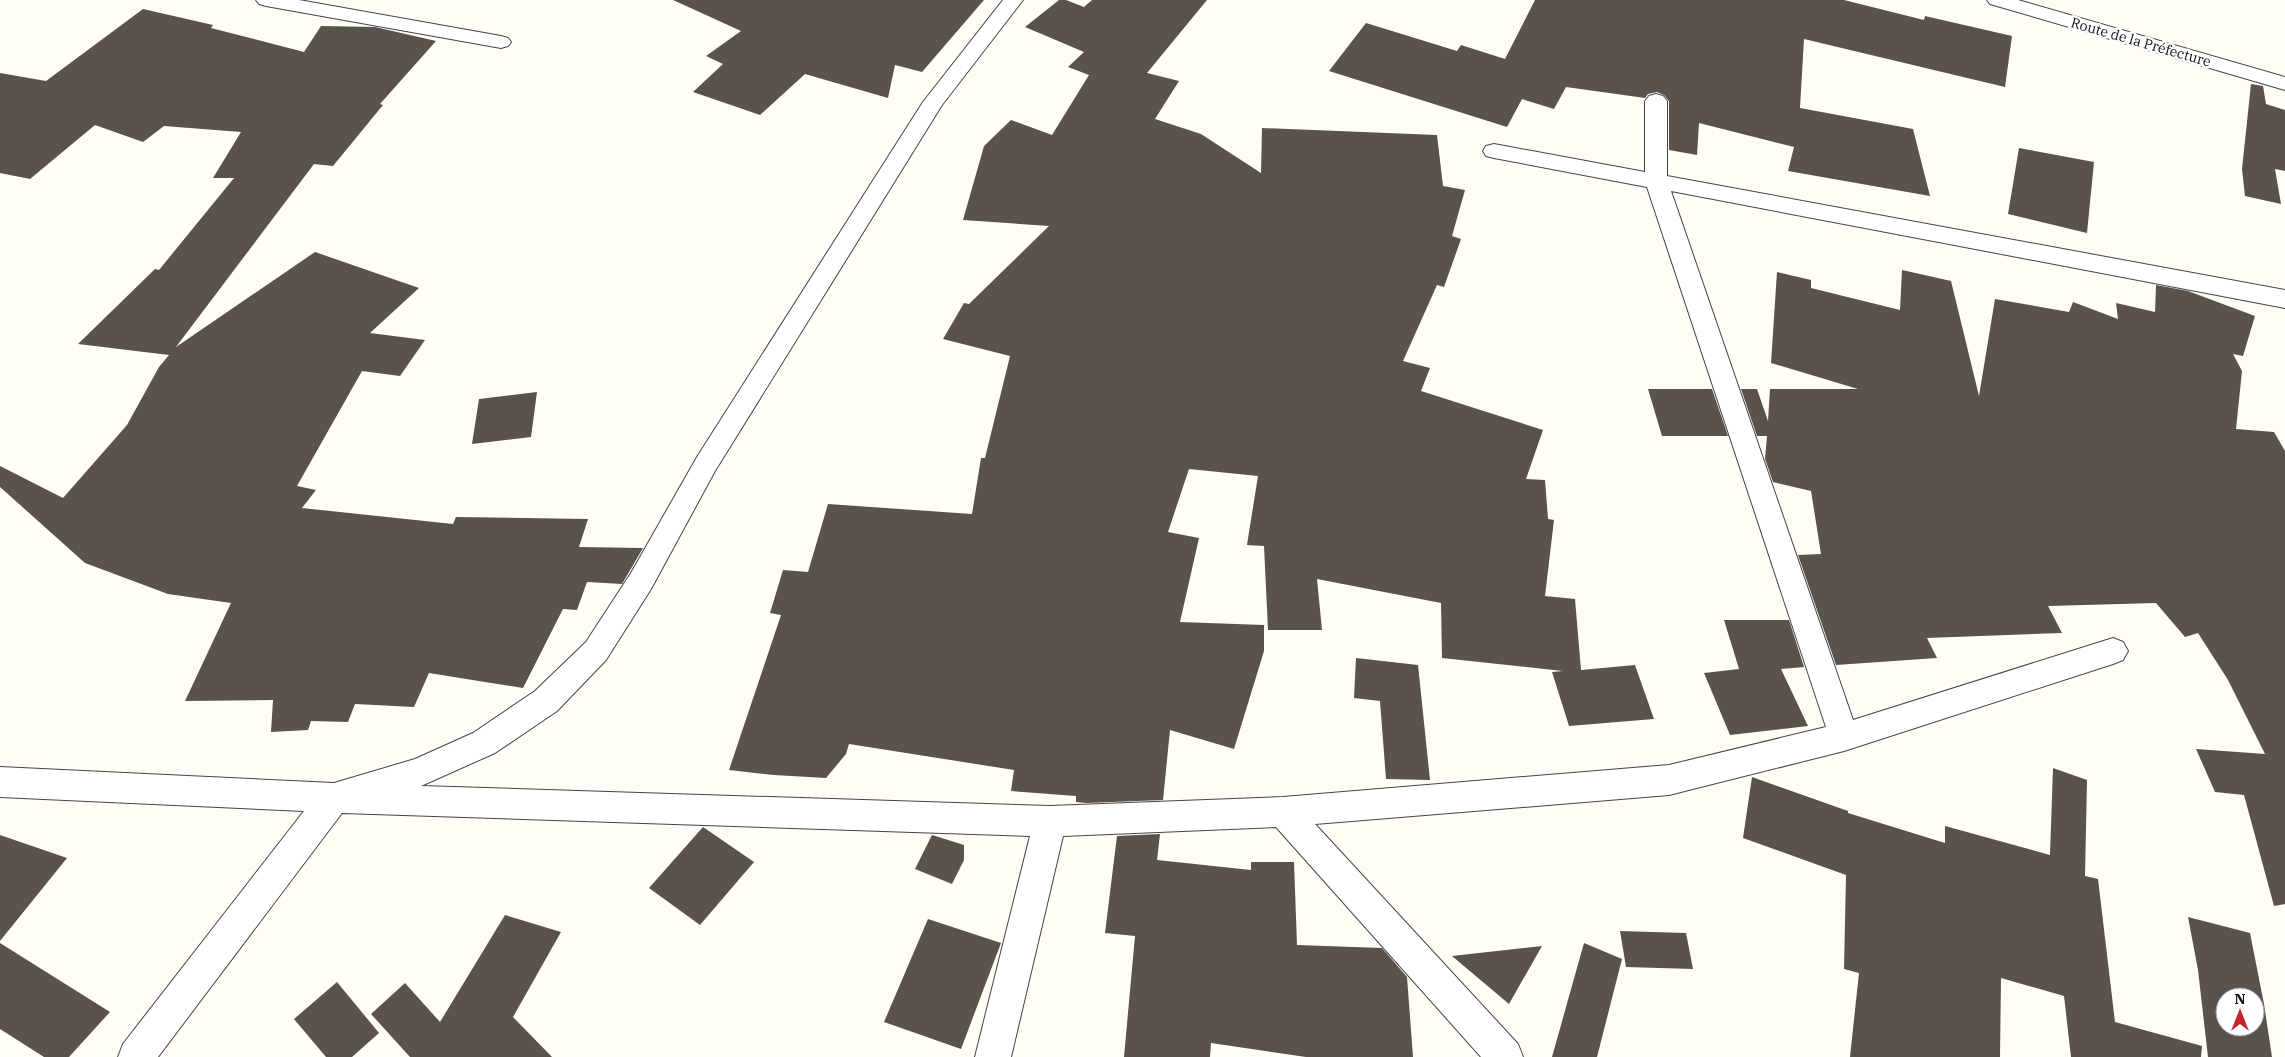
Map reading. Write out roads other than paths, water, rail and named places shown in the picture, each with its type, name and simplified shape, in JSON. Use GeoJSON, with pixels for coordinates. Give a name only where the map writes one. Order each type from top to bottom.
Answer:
{"type":"FeatureCollection","features":[{"type":"Feature","properties":{"kind":"street"},"geometry":{"type":"LineString","coordinates":[[266,0],[501,42]]}},
{"type":"Feature","properties":{"kind":"street"},"geometry":{"type":"LineString","coordinates":[[136,1057],[334,798],[419,772],[484,743],[546,701],[596,651],[641,581],[706,464],[929,110],[1013,0]]}},
{"type":"Feature","properties":{"kind":"street","name":"Route de la Préfecture"},"geometry":{"type":"LineString","coordinates":[[1997,0],[2285,84]]}},
{"type":"Feature","properties":{"kind":"street"},"geometry":{"type":"LineString","coordinates":[[1656,101],[1656,181],[1844,737]]}},
{"type":"Feature","properties":{"kind":"street"},"geometry":{"type":"LineString","coordinates":[[1494,151],[2285,299]]}},
{"type":"Feature","properties":{"kind":"street"},"geometry":{"type":"LineString","coordinates":[[0,782],[334,798],[1050,821],[1283,812],[1669,780],[1844,737],[2113,651]]}},
{"type":"Feature","properties":{"kind":"street"},"geometry":{"type":"LineString","coordinates":[[1283,812],[1505,1057]]}},
{"type":"Feature","properties":{"kind":"street"},"geometry":{"type":"LineString","coordinates":[[993,1057],[1050,821]]}}]}
